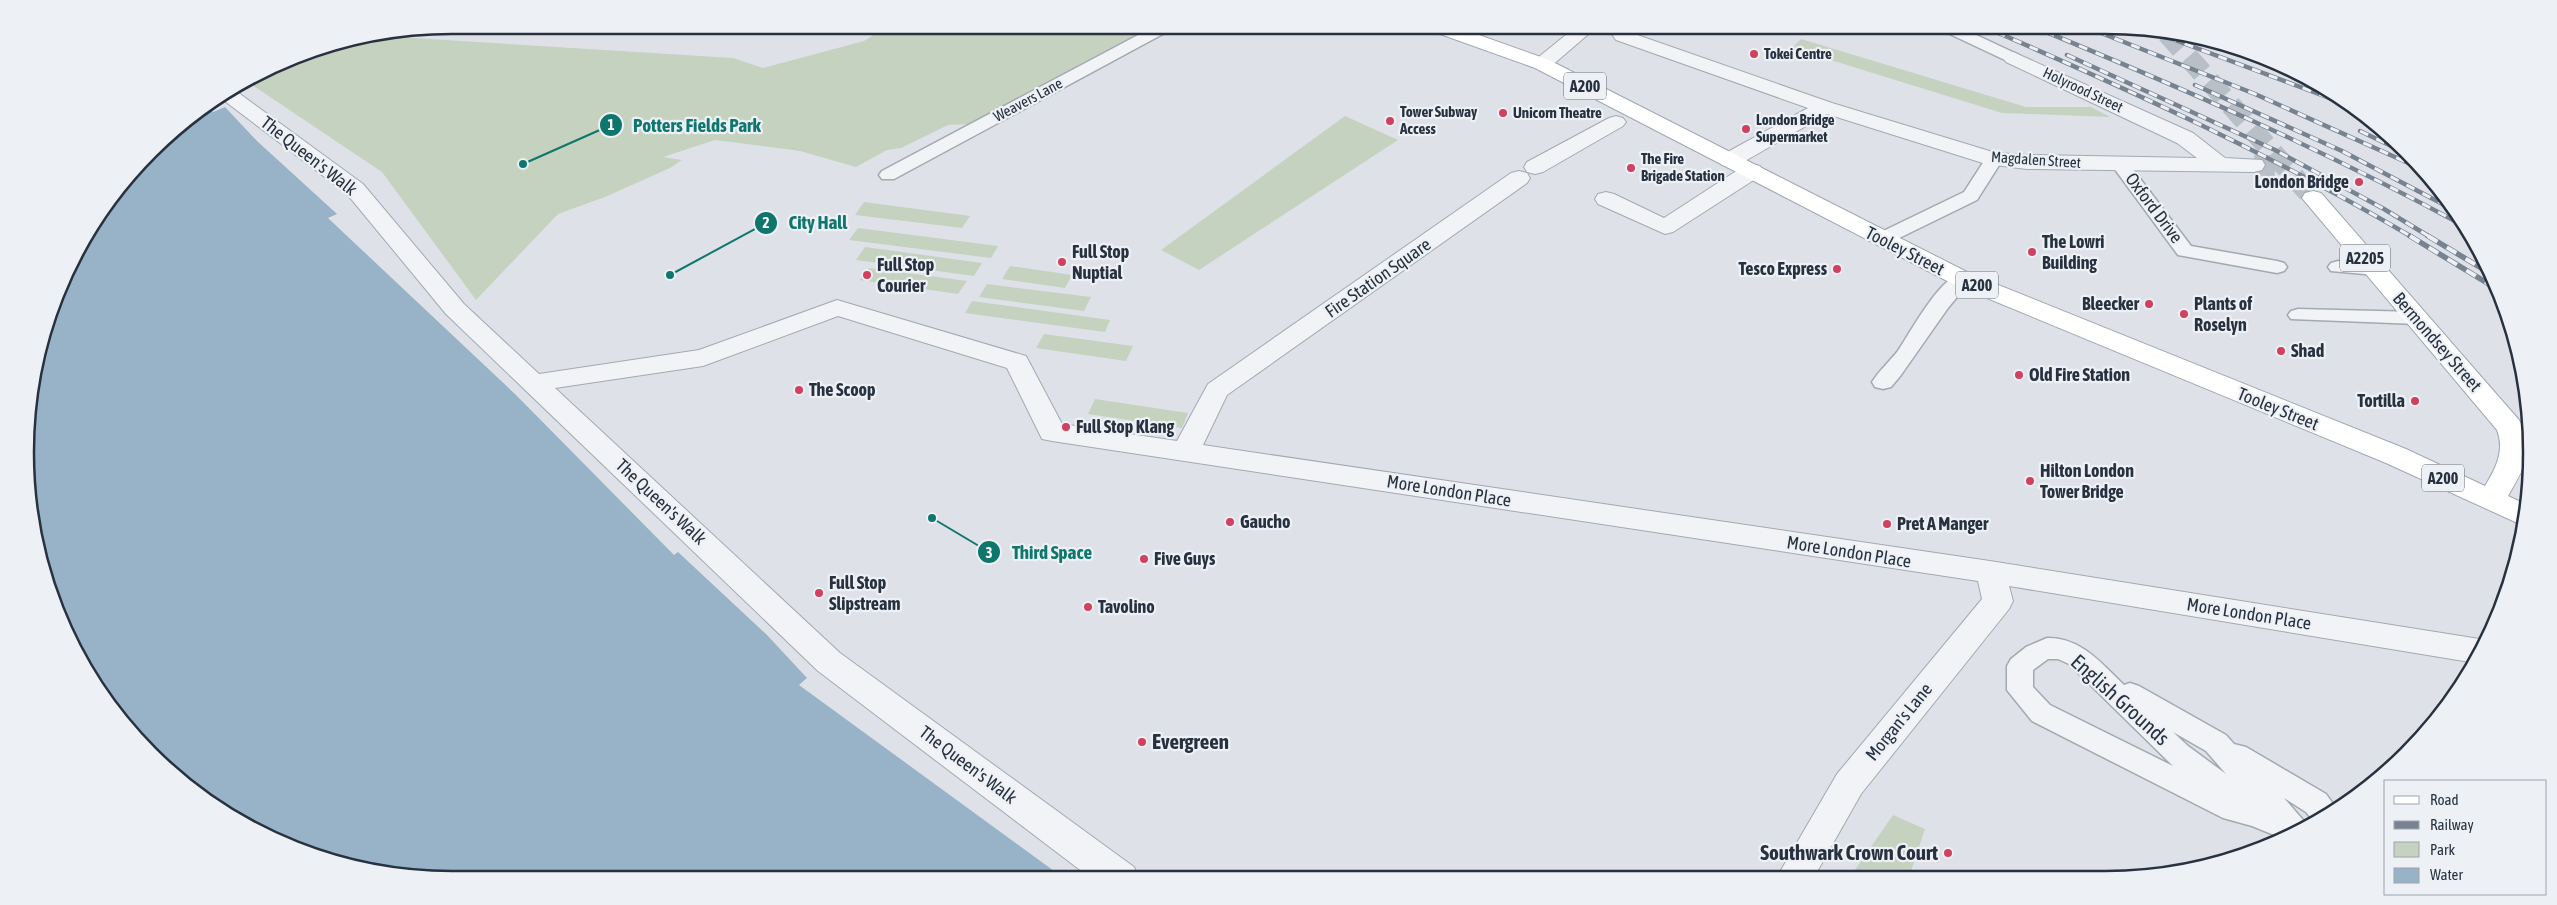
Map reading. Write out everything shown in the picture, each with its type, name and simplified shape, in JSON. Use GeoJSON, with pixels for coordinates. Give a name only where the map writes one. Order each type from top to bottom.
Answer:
{"type":"FeatureCollection","features":[{"type":"Feature","properties":{"kind":"main road","name":"Tooley Street"},"geometry":{"type":"LineString","coordinates":[[1458,34],[1542,64],[1962,279],[2396,456],[2519,513]]}},
{"type":"Feature","properties":{"kind":"main road","name":"Bermondsey Street"},"geometry":{"type":"LineString","coordinates":[[2313,198],[2509,427],[2515,442],[2511,466],[2491,500]]}},
{"type":"Feature","properties":{"kind":"street"},"geometry":{"type":"LineString","coordinates":[[1542,64],[1579,34]]}},
{"type":"Feature","properties":{"kind":"street","name":"Magdalen Street"},"geometry":{"type":"LineString","coordinates":[[1623,36],[1825,107],[1994,159],[2027,162],[2120,164],[2218,163],[2254,165]]}},
{"type":"Feature","properties":{"kind":"street","name":"Holyrood Street"},"geometry":{"type":"LineString","coordinates":[[2013,58],[2185,138],[2218,163]]}},
{"type":"Feature","properties":{"kind":"street","name":"The Queen's Walk"},"geometry":{"type":"LineString","coordinates":[[232,97],[355,189],[455,309],[829,662],[1113,871]]}},
{"type":"Feature","properties":{"kind":"street"},"geometry":{"type":"LineString","coordinates":[[1730,160],[1825,107]]}},
{"type":"Feature","properties":{"kind":"street","name":"Fire Station Square"},"geometry":{"type":"LineString","coordinates":[[1186,451],[1217,390],[1237,378],[1527,172],[1616,122]]}},
{"type":"Feature","properties":{"kind":"street"},"geometry":{"type":"LineString","coordinates":[[1606,199],[1665,227],[1752,171]]}},
{"type":"Feature","properties":{"kind":"street","name":"More London Place"},"geometry":{"type":"LineString","coordinates":[[533,383],[703,358],[837,308],[1017,362],[1052,432],[1217,455],[1990,572],[2474,650]]}},
{"type":"Feature","properties":{"kind":"street","name":"Morgan's Lane"},"geometry":{"type":"LineString","coordinates":[[1799,871],[1849,784],[1998,601],[1990,572]]}},
{"type":"Feature","properties":{"kind":"lane","name":"Weavers Lane"},"geometry":{"type":"LineString","coordinates":[[888,175],[1152,34]]}},
{"type":"Feature","properties":{"kind":"lane","name":"Holyrood Street"},"geometry":{"type":"LineString","coordinates":[[1961,34],[2013,58]]}},
{"type":"Feature","properties":{"kind":"lane"},"geometry":{"type":"LineString","coordinates":[[1882,239],[1971,196],[1994,159]]}},
{"type":"Feature","properties":{"kind":"lane","name":"Oxford Drive"},"geometry":{"type":"LineString","coordinates":[[2120,164],[2185,251],[2277,267]]}},
{"type":"Feature","properties":{"kind":"lane"},"geometry":{"type":"LineString","coordinates":[[2338,267],[2375,269]]}},
{"type":"Feature","properties":{"kind":"lane"},"geometry":{"type":"LineString","coordinates":[[1883,382],[1898,367],[1915,344],[1933,312],[1962,279]]}},
{"type":"Feature","properties":{"kind":"lane"},"geometry":{"type":"LineString","coordinates":[[2298,315],[2417,318]]}},
{"type":"Feature","properties":{"kind":"lane","name":"English Grounds"},"geometry":{"type":"LineString","coordinates":[[2255,814],[2241,800],[2178,754],[2078,657],[2060,648],[2046,647],[2034,653],[2020,666],[2020,690],[2041,713],[2233,810],[2255,814],[2289,828]]}},
{"type":"Feature","properties":{"kind":"lane"},"geometry":{"type":"LineString","coordinates":[[2099,676],[2316,803],[2322,810]]}},
{"type":"Feature","properties":{"kind":"lane"},"geometry":{"type":"LineString","coordinates":[[2216,743],[2292,827]]}},
{"type":"Feature","properties":{"kind":"green space"},"geometry":{"type":"Polygon","coordinates":[[[875,34],[1144,34],[974,124],[948,125],[901,148],[887,150],[856,167],[800,151],[715,140],[663,157],[682,160],[670,168],[605,197],[558,214],[476,300],[382,172],[252,85],[318,56],[344,48],[398,37],[733,58],[763,68],[864,41],[875,34]]]}},
{"type":"Feature","properties":{"kind":"green space"},"geometry":{"type":"Polygon","coordinates":[[[1801,39],[2026,107],[2091,107],[2110,117],[2002,113],[1792,48],[1801,39]]]}},
{"type":"Feature","properties":{"kind":"green space"},"geometry":{"type":"Polygon","coordinates":[[[1345,116],[1398,140],[1199,270],[1161,250],[1345,116]]]}},
{"type":"Feature","properties":{"kind":"green space"},"geometry":{"type":"Polygon","coordinates":[[[864,202],[970,216],[962,228],[855,215],[864,202]]]}},
{"type":"Feature","properties":{"kind":"green space"},"geometry":{"type":"Polygon","coordinates":[[[858,228],[998,246],[991,258],[849,240],[858,228]]]}},
{"type":"Feature","properties":{"kind":"green space"},"geometry":{"type":"Polygon","coordinates":[[[865,247],[982,263],[974,276],[856,260],[865,247]]]}},
{"type":"Feature","properties":{"kind":"green space"},"geometry":{"type":"Polygon","coordinates":[[[1010,266],[1072,275],[1065,288],[1002,279],[1010,266]]]}},
{"type":"Feature","properties":{"kind":"green space"},"geometry":{"type":"Polygon","coordinates":[[[869,268],[967,281],[958,294],[860,280],[869,268]]]}},
{"type":"Feature","properties":{"kind":"green space"},"geometry":{"type":"Polygon","coordinates":[[[987,284],[1091,297],[1084,311],[979,297],[987,284]]]}},
{"type":"Feature","properties":{"kind":"green space"},"geometry":{"type":"Polygon","coordinates":[[[972,301],[1110,320],[1105,332],[965,313],[972,301]]]}},
{"type":"Feature","properties":{"kind":"green space"},"geometry":{"type":"Polygon","coordinates":[[[1044,334],[1133,346],[1126,361],[1036,348],[1044,334]]]}},
{"type":"Feature","properties":{"kind":"green space"},"geometry":{"type":"Polygon","coordinates":[[[1095,399],[1188,413],[1182,428],[1088,414],[1095,399]]]}},
{"type":"Feature","properties":{"kind":"green space"},"geometry":{"type":"Polygon","coordinates":[[[1893,815],[1925,829],[1911,871],[1854,871],[1893,815]]]}},
{"type":"Feature","properties":{"kind":"water"},"geometry":{"type":"Polygon","coordinates":[[[225,107],[257,141],[337,214],[328,218],[516,395],[674,555],[678,552],[767,635],[807,678],[799,685],[1054,871],[452,871],[398,868],[344,857],[318,849],[267,828],[220,801],[156,749],[104,685],[77,638],[56,587],[48,561],[37,507],[34,452],[37,398],[48,344],[56,318],[77,267],[104,220],[156,156],[198,120],[211,110],[213,112],[225,107]]]}},
{"type":"Feature","properties":{"kind":"tunnel"},"geometry":{"type":"LineString","coordinates":[[2173,40],[2313,198]]}},
{"type":"Feature","properties":{"kind":"tunnel"},"geometry":{"type":"LineString","coordinates":[[2254,165],[2285,166]]}},
{"type":"Feature","properties":{"kind":"railway"},"geometry":{"type":"LineString","coordinates":[[2000,34],[2199,124],[2307,178],[2412,237]]}},
{"type":"Feature","properties":{"kind":"railway"},"geometry":{"type":"LineString","coordinates":[[2051,34],[2140,71],[2305,145],[2453,220]]}},
{"type":"Feature","properties":{"kind":"railway"},"geometry":{"type":"LineString","coordinates":[[2104,34],[2255,94],[2407,162]]}},
{"type":"Feature","properties":{"kind":"railway"},"geometry":{"type":"LineString","coordinates":[[2175,40],[2324,96]]}},
{"type":"Feature","properties":{"kind":"railway"},"geometry":{"type":"LineString","coordinates":[[2067,55],[2275,150],[2384,209],[2430,237]]}},
{"type":"Feature","properties":{"kind":"railway"},"geometry":{"type":"LineString","coordinates":[[2195,85],[2342,151],[2441,203]]}},
{"type":"Feature","properties":{"kind":"railway"},"geometry":{"type":"LineString","coordinates":[[2360,131],[2388,145]]}},
{"type":"Feature","properties":{"kind":"railway"},"geometry":{"type":"LineString","coordinates":[[2410,236],[2487,283]]}},
{"type":"Feature","properties":{"kind":"railway"},"geometry":{"type":"LineString","coordinates":[[2428,236],[2480,267]]}},
{"type":"Feature","properties":{"kind":"place","name":"Tokei Centre"},"geometry":{"type":"Point","coordinates":[1754,54]}},
{"type":"Feature","properties":{"kind":"place","name":"Unicorn Theatre"},"geometry":{"type":"Point","coordinates":[1503,113]}},
{"type":"Feature","properties":{"kind":"place","name":"Tower Subway Access"},"geometry":{"type":"Point","coordinates":[1390,121]}},
{"type":"Feature","properties":{"kind":"place","name":"London Bridge Supermarket"},"geometry":{"type":"Point","coordinates":[1746,129]}},
{"type":"Feature","properties":{"kind":"place","name":"Potters Fields Park"},"geometry":{"type":"Point","coordinates":[523,164]}},
{"type":"Feature","properties":{"kind":"place","name":"The Fire Brigade Station"},"geometry":{"type":"Point","coordinates":[1631,168]}},
{"type":"Feature","properties":{"kind":"place","name":"London Bridge"},"geometry":{"type":"Point","coordinates":[2359,182]}},
{"type":"Feature","properties":{"kind":"place","name":"The Lowri Building"},"geometry":{"type":"Point","coordinates":[2032,252]}},
{"type":"Feature","properties":{"kind":"place","name":"Full Stop Nuptial"},"geometry":{"type":"Point","coordinates":[1062,262]}},
{"type":"Feature","properties":{"kind":"place","name":"Tesco Express"},"geometry":{"type":"Point","coordinates":[1837,269]}},
{"type":"Feature","properties":{"kind":"place","name":"City Hall"},"geometry":{"type":"Point","coordinates":[670,275]}},
{"type":"Feature","properties":{"kind":"place","name":"Full Stop Courier"},"geometry":{"type":"Point","coordinates":[867,275]}},
{"type":"Feature","properties":{"kind":"place","name":"Bleecker"},"geometry":{"type":"Point","coordinates":[2149,304]}},
{"type":"Feature","properties":{"kind":"place","name":"Plants of Roselyn"},"geometry":{"type":"Point","coordinates":[2184,314]}},
{"type":"Feature","properties":{"kind":"place","name":"Shad"},"geometry":{"type":"Point","coordinates":[2281,351]}},
{"type":"Feature","properties":{"kind":"place","name":"Old Fire Station"},"geometry":{"type":"Point","coordinates":[2019,375]}},
{"type":"Feature","properties":{"kind":"place","name":"The Scoop"},"geometry":{"type":"Point","coordinates":[799,390]}},
{"type":"Feature","properties":{"kind":"place","name":"Tortilla"},"geometry":{"type":"Point","coordinates":[2415,401]}},
{"type":"Feature","properties":{"kind":"place","name":"Full Stop Klang"},"geometry":{"type":"Point","coordinates":[1066,427]}},
{"type":"Feature","properties":{"kind":"place","name":"Hilton London Tower Bridge"},"geometry":{"type":"Point","coordinates":[2030,481]}},
{"type":"Feature","properties":{"kind":"place","name":"Third Space"},"geometry":{"type":"Point","coordinates":[932,518]}},
{"type":"Feature","properties":{"kind":"place","name":"Gaucho"},"geometry":{"type":"Point","coordinates":[1230,522]}},
{"type":"Feature","properties":{"kind":"place","name":"Pret A Manger"},"geometry":{"type":"Point","coordinates":[1887,524]}},
{"type":"Feature","properties":{"kind":"place","name":"Five Guys"},"geometry":{"type":"Point","coordinates":[1144,559]}},
{"type":"Feature","properties":{"kind":"place","name":"Full Stop Slipstream"},"geometry":{"type":"Point","coordinates":[819,593]}},
{"type":"Feature","properties":{"kind":"place","name":"Tavolino"},"geometry":{"type":"Point","coordinates":[1088,607]}},
{"type":"Feature","properties":{"kind":"place","name":"Evergreen"},"geometry":{"type":"Point","coordinates":[1142,742]}},
{"type":"Feature","properties":{"kind":"place","name":"Southwark Crown Court"},"geometry":{"type":"Point","coordinates":[1948,853]}}]}
